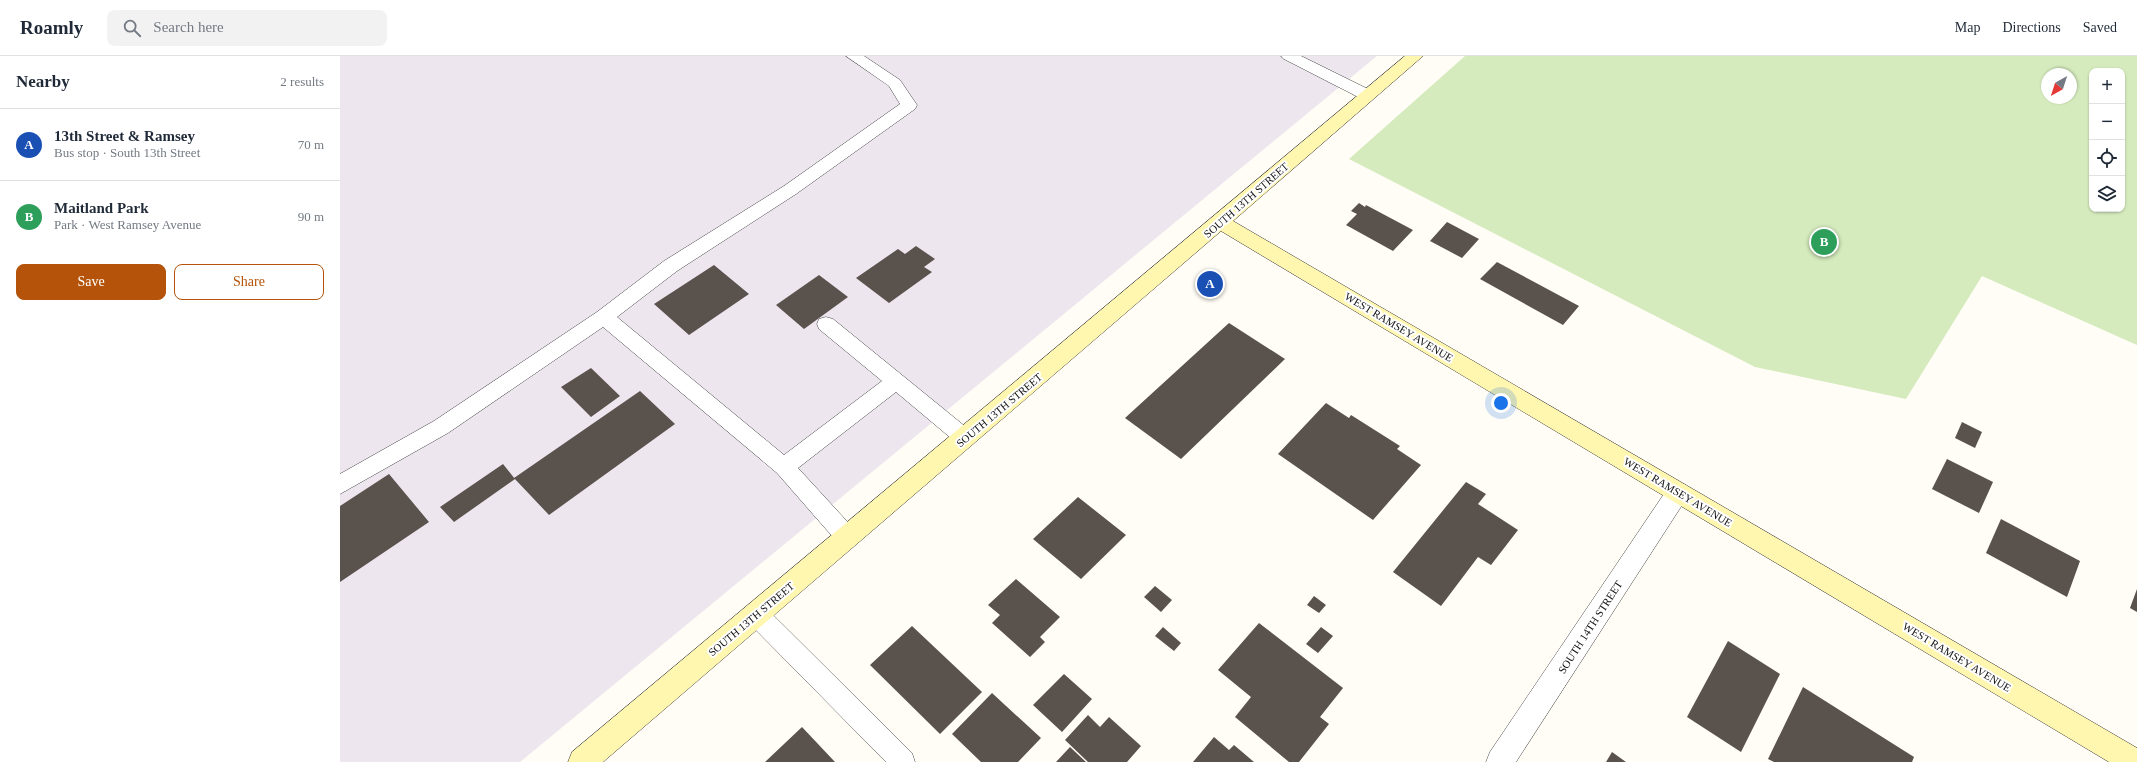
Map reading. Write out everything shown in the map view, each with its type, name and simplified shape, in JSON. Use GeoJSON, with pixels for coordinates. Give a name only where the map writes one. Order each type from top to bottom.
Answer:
{"type":"FeatureCollection","features":[{"type":"Feature","properties":{"kind":"street","name":"SOUTH 13TH STREET"},"geometry":{"type":"LineString","coordinates":[[582,762],[1414,56]]}},
{"type":"Feature","properties":{"kind":"street","name":"WEST RAMSEY AVENUE"},"geometry":{"type":"LineString","coordinates":[[1220,222],[2135,762]]}},
{"type":"Feature","properties":{"kind":"street","name":"SOUTH 14TH STREET"},"geometry":{"type":"LineString","coordinates":[[1500,762],[1678,492]]}},
{"type":"Feature","properties":{"kind":"lane"},"geometry":{"type":"LineString","coordinates":[[340,485],[441,427],[604,317],[623,300],[683,257],[790,190],[908,105],[895,83],[854,56]]}},
{"type":"Feature","properties":{"kind":"lane"},"geometry":{"type":"LineString","coordinates":[[1289,56],[1367,95]]}},
{"type":"Feature","properties":{"kind":"lane"},"geometry":{"type":"LineString","coordinates":[[604,317],[784,467],[847,537]]}},
{"type":"Feature","properties":{"kind":"lane"},"geometry":{"type":"LineString","coordinates":[[826,324],[965,438]]}},
{"type":"Feature","properties":{"kind":"lane"},"geometry":{"type":"LineString","coordinates":[[784,467],[896,381]]}},
{"type":"Feature","properties":{"kind":"lane"},"geometry":{"type":"LineString","coordinates":[[757,615],[903,762]]}},
{"type":"Feature","properties":{"kind":"shaded area"},"geometry":{"type":"Polygon","coordinates":[[[340,56],[1377,56],[520,762],[340,762],[340,56]]]}},
{"type":"Feature","properties":{"kind":"green space"},"geometry":{"type":"Polygon","coordinates":[[[1465,56],[2137,56],[2137,345],[1982,276],[1906,399],[1755,367],[1349,159],[1465,56]]]}},
{"type":"Feature","properties":{"kind":"building"},"geometry":{"type":"Polygon","coordinates":[[[1359,203],[1365,207],[1366,205],[1413,230],[1393,251],[1346,225],[1357,214],[1351,211],[1359,203]]]}},
{"type":"Feature","properties":{"kind":"building"},"geometry":{"type":"Polygon","coordinates":[[[1447,222],[1479,239],[1462,258],[1430,241],[1447,222]]]}},
{"type":"Feature","properties":{"kind":"building"},"geometry":{"type":"Polygon","coordinates":[[[916,246],[935,259],[924,267],[932,272],[889,303],[856,278],[898,249],[905,254],[916,246]]]}},
{"type":"Feature","properties":{"kind":"building"},"geometry":{"type":"Polygon","coordinates":[[[1497,262],[1579,306],[1563,325],[1480,279],[1497,262]]]}},
{"type":"Feature","properties":{"kind":"building"},"geometry":{"type":"Polygon","coordinates":[[[714,265],[749,294],[689,335],[654,304],[714,265]]]}},
{"type":"Feature","properties":{"kind":"building"},"geometry":{"type":"Polygon","coordinates":[[[819,275],[848,297],[804,329],[776,305],[819,275]]]}},
{"type":"Feature","properties":{"kind":"building"},"geometry":{"type":"Polygon","coordinates":[[[1229,323],[1285,359],[1181,459],[1125,418],[1229,323]]]}},
{"type":"Feature","properties":{"kind":"building"},"geometry":{"type":"Polygon","coordinates":[[[591,368],[620,396],[591,417],[561,387],[591,368]]]}},
{"type":"Feature","properties":{"kind":"building"},"geometry":{"type":"Polygon","coordinates":[[[640,391],[675,424],[549,515],[514,478],[640,391]]]}},
{"type":"Feature","properties":{"kind":"building"},"geometry":{"type":"Polygon","coordinates":[[[1326,403],[1349,418],[1351,415],[1400,446],[1397,449],[1421,465],[1373,520],[1278,454],[1326,403]]]}},
{"type":"Feature","properties":{"kind":"building"},"geometry":{"type":"Polygon","coordinates":[[[1962,422],[1982,432],[1975,448],[1955,438],[1962,422]]]}},
{"type":"Feature","properties":{"kind":"building"},"geometry":{"type":"Polygon","coordinates":[[[1947,459],[1993,482],[1979,513],[1932,489],[1947,459]]]}},
{"type":"Feature","properties":{"kind":"building"},"geometry":{"type":"Polygon","coordinates":[[[503,464],[515,479],[454,522],[440,507],[503,464]]]}},
{"type":"Feature","properties":{"kind":"building"},"geometry":{"type":"Polygon","coordinates":[[[389,474],[429,522],[340,582],[340,506],[389,474]]]}},
{"type":"Feature","properties":{"kind":"building"},"geometry":{"type":"Polygon","coordinates":[[[1466,482],[1486,494],[1478,504],[1518,530],[1491,565],[1478,557],[1441,606],[1393,572],[1466,482]]]}},
{"type":"Feature","properties":{"kind":"building"},"geometry":{"type":"Polygon","coordinates":[[[1078,497],[1126,535],[1081,579],[1033,539],[1078,497]]]}},
{"type":"Feature","properties":{"kind":"building"},"geometry":{"type":"Polygon","coordinates":[[[2001,519],[2080,561],[2067,597],[1986,553],[2001,519]]]}},
{"type":"Feature","properties":{"kind":"building"},"geometry":{"type":"Polygon","coordinates":[[[1016,579],[1060,617],[1040,637],[1045,642],[1030,657],[992,623],[1000,615],[988,605],[1016,579]]]}},
{"type":"Feature","properties":{"kind":"building"},"geometry":{"type":"Polygon","coordinates":[[[1155,586],[1172,600],[1161,612],[1144,597],[1155,586]]]}},
{"type":"Feature","properties":{"kind":"building"},"geometry":{"type":"Polygon","coordinates":[[[2137,589],[2137,612],[2130,608],[2137,589]]]}},
{"type":"Feature","properties":{"kind":"building"},"geometry":{"type":"Polygon","coordinates":[[[1314,596],[1326,605],[1319,613],[1307,605],[1314,596]]]}},
{"type":"Feature","properties":{"kind":"building"},"geometry":{"type":"Polygon","coordinates":[[[1259,623],[1343,688],[1320,717],[1329,724],[1299,762],[1289,762],[1235,717],[1251,697],[1218,670],[1259,623]]]}},
{"type":"Feature","properties":{"kind":"building"},"geometry":{"type":"Polygon","coordinates":[[[912,626],[982,692],[940,734],[870,665],[912,626]]]}},
{"type":"Feature","properties":{"kind":"building"},"geometry":{"type":"Polygon","coordinates":[[[1163,627],[1181,643],[1174,651],[1155,636],[1163,627]]]}},
{"type":"Feature","properties":{"kind":"building"},"geometry":{"type":"Polygon","coordinates":[[[1321,627],[1333,636],[1318,653],[1306,644],[1321,627]]]}},
{"type":"Feature","properties":{"kind":"building"},"geometry":{"type":"Polygon","coordinates":[[[1728,641],[1780,674],[1741,752],[1687,717],[1728,641]]]}},
{"type":"Feature","properties":{"kind":"building"},"geometry":{"type":"Polygon","coordinates":[[[1064,674],[1092,699],[1062,732],[1033,705],[1064,674]]]}},
{"type":"Feature","properties":{"kind":"building"},"geometry":{"type":"Polygon","coordinates":[[[1803,687],[1914,757],[1912,762],[1774,762],[1768,759],[1803,687]]]}},
{"type":"Feature","properties":{"kind":"building"},"geometry":{"type":"Polygon","coordinates":[[[992,693],[1041,738],[1018,762],[981,762],[952,734],[992,693]]]}},
{"type":"Feature","properties":{"kind":"building"},"geometry":{"type":"Polygon","coordinates":[[[1088,715],[1100,727],[1109,717],[1141,746],[1127,762],[1088,762],[1065,740],[1088,715]]]}},
{"type":"Feature","properties":{"kind":"building"},"geometry":{"type":"Polygon","coordinates":[[[802,727],[835,762],[765,762],[802,727]]]}},
{"type":"Feature","properties":{"kind":"building"},"geometry":{"type":"Polygon","coordinates":[[[1214,737],[1229,750],[1234,745],[1254,762],[1193,762],[1214,737]]]}},
{"type":"Feature","properties":{"kind":"building"},"geometry":{"type":"Polygon","coordinates":[[[1070,747],[1086,762],[1056,762],[1070,747]]]}},
{"type":"Feature","properties":{"kind":"building"},"geometry":{"type":"Polygon","coordinates":[[[1612,752],[1626,762],[1606,762],[1612,752]]]}},
{"type":"Feature","properties":{"kind":"place","name":"Maitland Park"},"geometry":{"type":"Point","coordinates":[1824,242]}},
{"type":"Feature","properties":{"kind":"place","name":"13th Street & Ramsey"},"geometry":{"type":"Point","coordinates":[1210,284]}}]}
